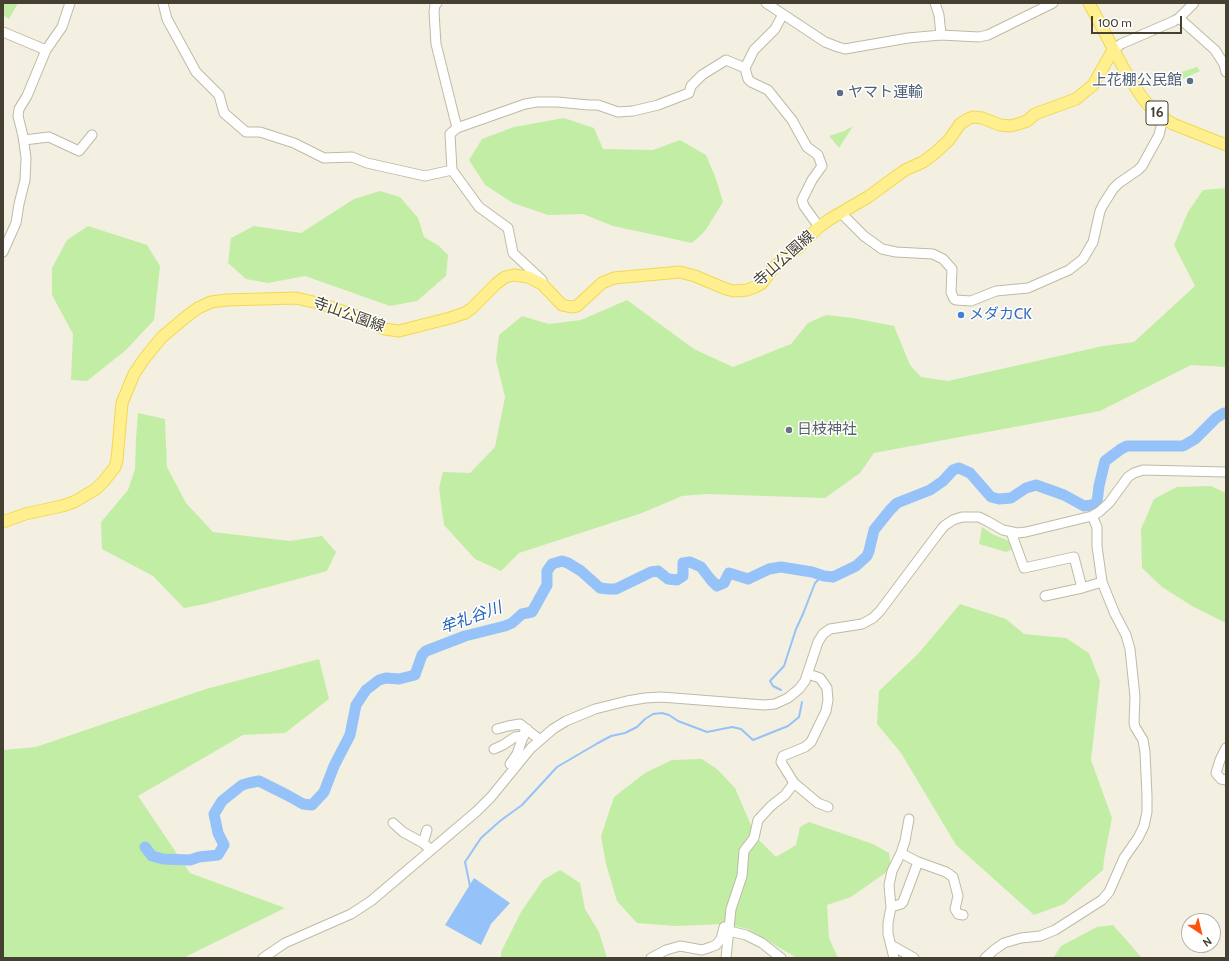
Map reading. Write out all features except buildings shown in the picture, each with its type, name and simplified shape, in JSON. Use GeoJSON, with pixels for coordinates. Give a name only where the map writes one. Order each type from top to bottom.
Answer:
{"type":"FeatureCollection","features":[{"type":"Feature","properties":{"kind":"main road","name":"16"},"geometry":{"type":"LineString","coordinates":[[1089,3],[1113,50],[1141,96],[1163,118],[1181,128],[1226,145]]}},
{"type":"Feature","properties":{"kind":"main road","name":"寺山公園線"},"geometry":{"type":"LineString","coordinates":[[3,522],[25,514],[74,502],[96,489],[104,481],[117,460],[122,403],[134,374],[144,358],[174,326],[198,308],[211,302],[227,300],[296,298],[318,303],[357,316],[385,329],[399,331],[465,313],[505,277],[514,275],[522,275],[542,284],[562,305],[571,307],[577,306],[592,294],[602,283],[614,278],[680,272],[696,276],[726,289],[734,291],[747,290],[762,282],[774,267],[800,246],[819,227],[868,197],[905,170],[923,162],[935,153],[949,140],[960,124],[973,117],[982,118],[1000,125],[1010,126],[1026,121],[1035,114],[1076,99],[1093,85],[1113,50]]}},
{"type":"Feature","properties":{"kind":"street"},"geometry":{"type":"LineString","coordinates":[[3,252],[16,223],[25,180],[26,164],[24,140],[18,116],[20,109],[28,96],[46,50],[62,27],[70,3]]}},
{"type":"Feature","properties":{"kind":"street"},"geometry":{"type":"LineString","coordinates":[[163,3],[168,19],[196,72],[219,95],[224,113],[246,132],[260,132],[294,143],[324,158],[352,157],[367,163],[425,176],[452,170]]}},
{"type":"Feature","properties":{"kind":"street"},"geometry":{"type":"LineString","coordinates":[[437,3],[435,5],[434,12],[436,44],[457,128]]}},
{"type":"Feature","properties":{"kind":"street"},"geometry":{"type":"LineString","coordinates":[[766,3],[825,42],[838,48],[845,49],[908,38],[941,35],[978,37],[988,35],[1053,3]]}},
{"type":"Feature","properties":{"kind":"street"},"geometry":{"type":"LineString","coordinates":[[935,3],[939,14],[941,35]]}},
{"type":"Feature","properties":{"kind":"street"},"geometry":{"type":"LineString","coordinates":[[1113,50],[1121,44],[1179,18],[1194,3]]}},
{"type":"Feature","properties":{"kind":"street"},"geometry":{"type":"LineString","coordinates":[[783,14],[775,29],[754,50],[745,68],[748,79],[768,90],[792,120],[807,147],[818,155],[822,166],[812,180],[802,200],[804,206],[819,227]]}},
{"type":"Feature","properties":{"kind":"street"},"geometry":{"type":"LineString","coordinates":[[1179,18],[1215,50],[1224,64],[1226,72]]}},
{"type":"Feature","properties":{"kind":"street"},"geometry":{"type":"LineString","coordinates":[[3,32],[46,50]]}},
{"type":"Feature","properties":{"kind":"street"},"geometry":{"type":"LineString","coordinates":[[542,284],[542,280],[513,253],[508,228],[479,207],[452,170],[450,134],[457,128],[525,104],[537,102],[557,102],[589,106],[598,105],[618,112],[658,105],[689,93],[691,86],[702,74],[726,60],[745,68]]}},
{"type":"Feature","properties":{"kind":"street"},"geometry":{"type":"LineString","coordinates":[[841,213],[864,236],[882,249],[896,252],[933,254],[943,259],[952,269],[951,292],[956,300],[971,301],[996,291],[1028,288],[1069,270],[1083,259],[1093,242],[1100,211],[1103,205],[1113,189],[1142,166],[1158,135],[1163,118]]}},
{"type":"Feature","properties":{"kind":"street"},"geometry":{"type":"LineString","coordinates":[[24,140],[48,137],[79,151],[92,135]]}},
{"type":"Feature","properties":{"kind":"street"},"geometry":{"type":"LineString","coordinates":[[263,958],[285,943],[361,908],[371,901],[477,810],[540,740],[553,729],[576,717],[595,709],[636,699],[661,697],[759,705],[775,704],[794,694],[805,681],[818,642],[823,634],[830,629],[862,624],[873,618],[880,611],[937,535],[949,523],[962,517],[979,517],[1003,530],[1011,532],[1026,532],[1092,516],[1109,503],[1124,481],[1134,473],[1143,470],[1226,472]]}},
{"type":"Feature","properties":{"kind":"street"},"geometry":{"type":"LineString","coordinates":[[985,958],[1004,943],[1021,938],[1040,936],[1055,930],[1102,900],[1109,892],[1124,858],[1138,838],[1144,826],[1147,812],[1145,752],[1143,740],[1134,723],[1135,697],[1130,649],[1126,635],[1115,614],[1102,582],[1097,527],[1092,516]]}},
{"type":"Feature","properties":{"kind":"street"},"geometry":{"type":"LineString","coordinates":[[1011,532],[1024,568],[1074,557],[1082,588]]}},
{"type":"Feature","properties":{"kind":"street"},"geometry":{"type":"LineString","coordinates":[[1045,596],[1102,582]]}},
{"type":"Feature","properties":{"kind":"street"},"geometry":{"type":"LineString","coordinates":[[808,674],[820,678],[827,688],[828,700],[826,711],[811,742],[805,747],[783,756],[781,762],[794,783],[818,803],[828,807]]}},
{"type":"Feature","properties":{"kind":"street"},"geometry":{"type":"LineString","coordinates":[[497,729],[520,724],[526,733],[540,740]]}},
{"type":"Feature","properties":{"kind":"street"},"geometry":{"type":"LineString","coordinates":[[494,749],[503,745],[514,737],[526,733]]}},
{"type":"Feature","properties":{"kind":"street"},"geometry":{"type":"LineString","coordinates":[[511,772],[509,766],[517,754],[526,733]]}},
{"type":"Feature","properties":{"kind":"street"},"geometry":{"type":"LineString","coordinates":[[1226,748],[1216,773],[1221,779],[1226,780]]}},
{"type":"Feature","properties":{"kind":"street"},"geometry":{"type":"LineString","coordinates":[[726,958],[731,909],[742,876],[744,851],[754,838],[758,820],[771,806],[785,795],[794,783]]}},
{"type":"Feature","properties":{"kind":"street"},"geometry":{"type":"LineString","coordinates":[[894,958],[888,934],[888,923],[892,906],[889,885],[892,871],[901,853],[909,819]]}},
{"type":"Feature","properties":{"kind":"street"},"geometry":{"type":"LineString","coordinates":[[393,823],[403,832],[423,843],[431,850]]}},
{"type":"Feature","properties":{"kind":"street"},"geometry":{"type":"LineString","coordinates":[[423,843],[427,830]]}},
{"type":"Feature","properties":{"kind":"street"},"geometry":{"type":"LineString","coordinates":[[901,853],[924,866],[946,872],[953,877],[958,896],[955,909],[958,914],[963,915]]}},
{"type":"Feature","properties":{"kind":"street"},"geometry":{"type":"LineString","coordinates":[[892,906],[903,902],[918,862]]}},
{"type":"Feature","properties":{"kind":"street"},"geometry":{"type":"LineString","coordinates":[[651,958],[666,950],[680,946],[702,950],[716,945],[722,939],[725,918],[727,912],[731,909]]}},
{"type":"Feature","properties":{"kind":"street"},"geometry":{"type":"LineString","coordinates":[[729,931],[746,935],[762,943],[781,958]]}},
{"type":"Feature","properties":{"kind":"street"},"geometry":{"type":"LineString","coordinates":[[891,945],[914,958]]}},
{"type":"Feature","properties":{"kind":"street"},"geometry":{"type":"LineString","coordinates":[[702,950],[708,958]]}},
{"type":"Feature","properties":{"kind":"green space"},"geometry":{"type":"Polygon","coordinates":[[[3,3],[18,3],[9,19],[3,15],[3,3]]]}},
{"type":"Feature","properties":{"kind":"green space"},"geometry":{"type":"Polygon","coordinates":[[[1197,67],[1200,71],[1180,80],[1178,73],[1197,67]]]}},
{"type":"Feature","properties":{"kind":"green space"},"geometry":{"type":"Polygon","coordinates":[[[564,118],[594,128],[603,149],[653,150],[680,140],[706,155],[716,179],[723,202],[705,231],[692,243],[613,226],[583,214],[548,215],[513,203],[485,185],[469,160],[482,139],[514,127],[564,118]]]}},
{"type":"Feature","properties":{"kind":"green space"},"geometry":{"type":"Polygon","coordinates":[[[853,126],[839,148],[829,136],[853,126]]]}},
{"type":"Feature","properties":{"kind":"green space"},"geometry":{"type":"Polygon","coordinates":[[[1226,188],[1226,367],[1191,365],[1100,411],[874,453],[860,473],[825,498],[708,494],[682,496],[642,513],[519,553],[501,571],[475,559],[444,525],[439,488],[443,472],[470,473],[495,447],[505,397],[496,360],[499,335],[522,316],[549,324],[581,320],[627,300],[694,349],[733,367],[791,344],[808,323],[826,315],[853,318],[894,326],[910,365],[921,377],[948,381],[1103,346],[1134,342],[1195,286],[1174,245],[1188,212],[1203,190],[1226,188]]]}},
{"type":"Feature","properties":{"kind":"green space"},"geometry":{"type":"Polygon","coordinates":[[[380,191],[400,197],[418,218],[424,237],[439,246],[448,255],[446,276],[417,301],[390,306],[305,276],[268,283],[246,279],[228,263],[231,238],[254,226],[301,233],[354,199],[380,191]]]}},
{"type":"Feature","properties":{"kind":"green space"},"geometry":{"type":"Polygon","coordinates":[[[88,226],[147,245],[160,266],[154,320],[126,350],[87,381],[71,380],[73,334],[52,295],[52,268],[67,240],[88,226]]]}},
{"type":"Feature","properties":{"kind":"green space"},"geometry":{"type":"Polygon","coordinates":[[[138,413],[165,419],[167,467],[186,503],[213,532],[290,541],[322,536],[336,552],[327,571],[205,604],[184,608],[153,576],[102,549],[101,522],[128,490],[135,469],[138,413]]]}},
{"type":"Feature","properties":{"kind":"green space"},"geometry":{"type":"Polygon","coordinates":[[[1211,486],[1226,493],[1226,623],[1192,606],[1162,587],[1142,568],[1141,529],[1154,499],[1177,487],[1211,486]]]}},
{"type":"Feature","properties":{"kind":"green space"},"geometry":{"type":"Polygon","coordinates":[[[982,527],[994,535],[1007,540],[1011,543],[1013,549],[1006,552],[979,544],[982,527]]]}},
{"type":"Feature","properties":{"kind":"green space"},"geometry":{"type":"Polygon","coordinates":[[[960,604],[1006,619],[1024,634],[1066,638],[1089,653],[1100,681],[1091,760],[1112,818],[1103,870],[1064,904],[1034,915],[956,845],[901,753],[877,724],[879,691],[918,654],[960,604]]]}},
{"type":"Feature","properties":{"kind":"green space"},"geometry":{"type":"Polygon","coordinates":[[[319,659],[329,699],[285,733],[243,735],[138,796],[190,873],[285,908],[183,958],[3,958],[3,750],[36,747],[206,689],[319,659]]]}},
{"type":"Feature","properties":{"kind":"green space"},"geometry":{"type":"Polygon","coordinates":[[[702,759],[717,769],[735,788],[756,837],[776,857],[796,845],[800,827],[809,822],[873,844],[889,853],[891,869],[851,897],[827,905],[829,938],[838,958],[797,958],[748,929],[725,924],[675,926],[637,923],[617,901],[606,864],[601,836],[614,797],[645,773],[672,760],[702,759]]]}},
{"type":"Feature","properties":{"kind":"green space"},"geometry":{"type":"Polygon","coordinates":[[[560,870],[580,883],[585,909],[599,932],[607,958],[501,958],[501,952],[521,912],[543,880],[560,870]]]}},
{"type":"Feature","properties":{"kind":"green space"},"geometry":{"type":"Polygon","coordinates":[[[1113,925],[1142,958],[1053,958],[1061,946],[1097,927],[1113,925]]]}},
{"type":"Feature","properties":{"kind":"water"},"geometry":{"type":"Polygon","coordinates":[[[474,878],[510,903],[491,924],[481,945],[445,925],[474,878]]]}},
{"type":"Feature","properties":{"kind":"waterway","name":"牟礼谷川"},"geometry":{"type":"LineString","coordinates":[[145,847],[152,856],[163,859],[190,860],[199,857],[218,855],[224,845],[218,833],[214,814],[222,801],[242,785],[249,783],[259,781],[303,804],[312,805],[324,792],[334,766],[350,735],[356,705],[366,690],[379,680],[386,678],[399,679],[415,675],[422,655],[426,651],[465,636],[505,626],[512,623],[522,614],[532,612],[547,585],[547,571],[552,564],[562,561],[568,563],[581,571],[600,588],[608,589],[616,589],[651,572],[658,571],[668,579],[677,580],[683,576],[683,563],[690,562],[701,567],[717,586],[724,583],[729,573],[748,579],[769,569],[781,567],[833,577],[856,566],[867,556],[874,530],[897,503],[930,490],[943,481],[953,470],[959,468],[970,473],[991,497],[999,499],[1011,498],[1026,488],[1036,485],[1064,495],[1084,506],[1092,505],[1097,502],[1105,461],[1121,449],[1127,446],[1183,446],[1195,439],[1216,418],[1226,413]]}},
{"type":"Feature","properties":{"kind":"waterway"},"geometry":{"type":"LineString","coordinates":[[781,690],[773,686],[770,681],[784,666],[796,629],[815,583],[822,576]]}},
{"type":"Feature","properties":{"kind":"waterway"},"geometry":{"type":"LineString","coordinates":[[470,886],[465,862],[481,838],[500,821],[522,805],[557,767],[598,743],[611,736],[625,733],[637,727],[653,714],[662,713],[707,732],[732,727],[741,729],[753,740],[788,726],[799,717],[802,702]]}},
{"type":"Feature","properties":{"kind":"place","name":"上花棚公民館"},"geometry":{"type":"Point","coordinates":[1190,81]}},
{"type":"Feature","properties":{"kind":"place","name":"ヤマト運輸"},"geometry":{"type":"Point","coordinates":[840,93]}},
{"type":"Feature","properties":{"kind":"place","name":"メダカCK"},"geometry":{"type":"Point","coordinates":[961,315]}},
{"type":"Feature","properties":{"kind":"place","name":"日枝神社"},"geometry":{"type":"Point","coordinates":[789,430]}}]}
